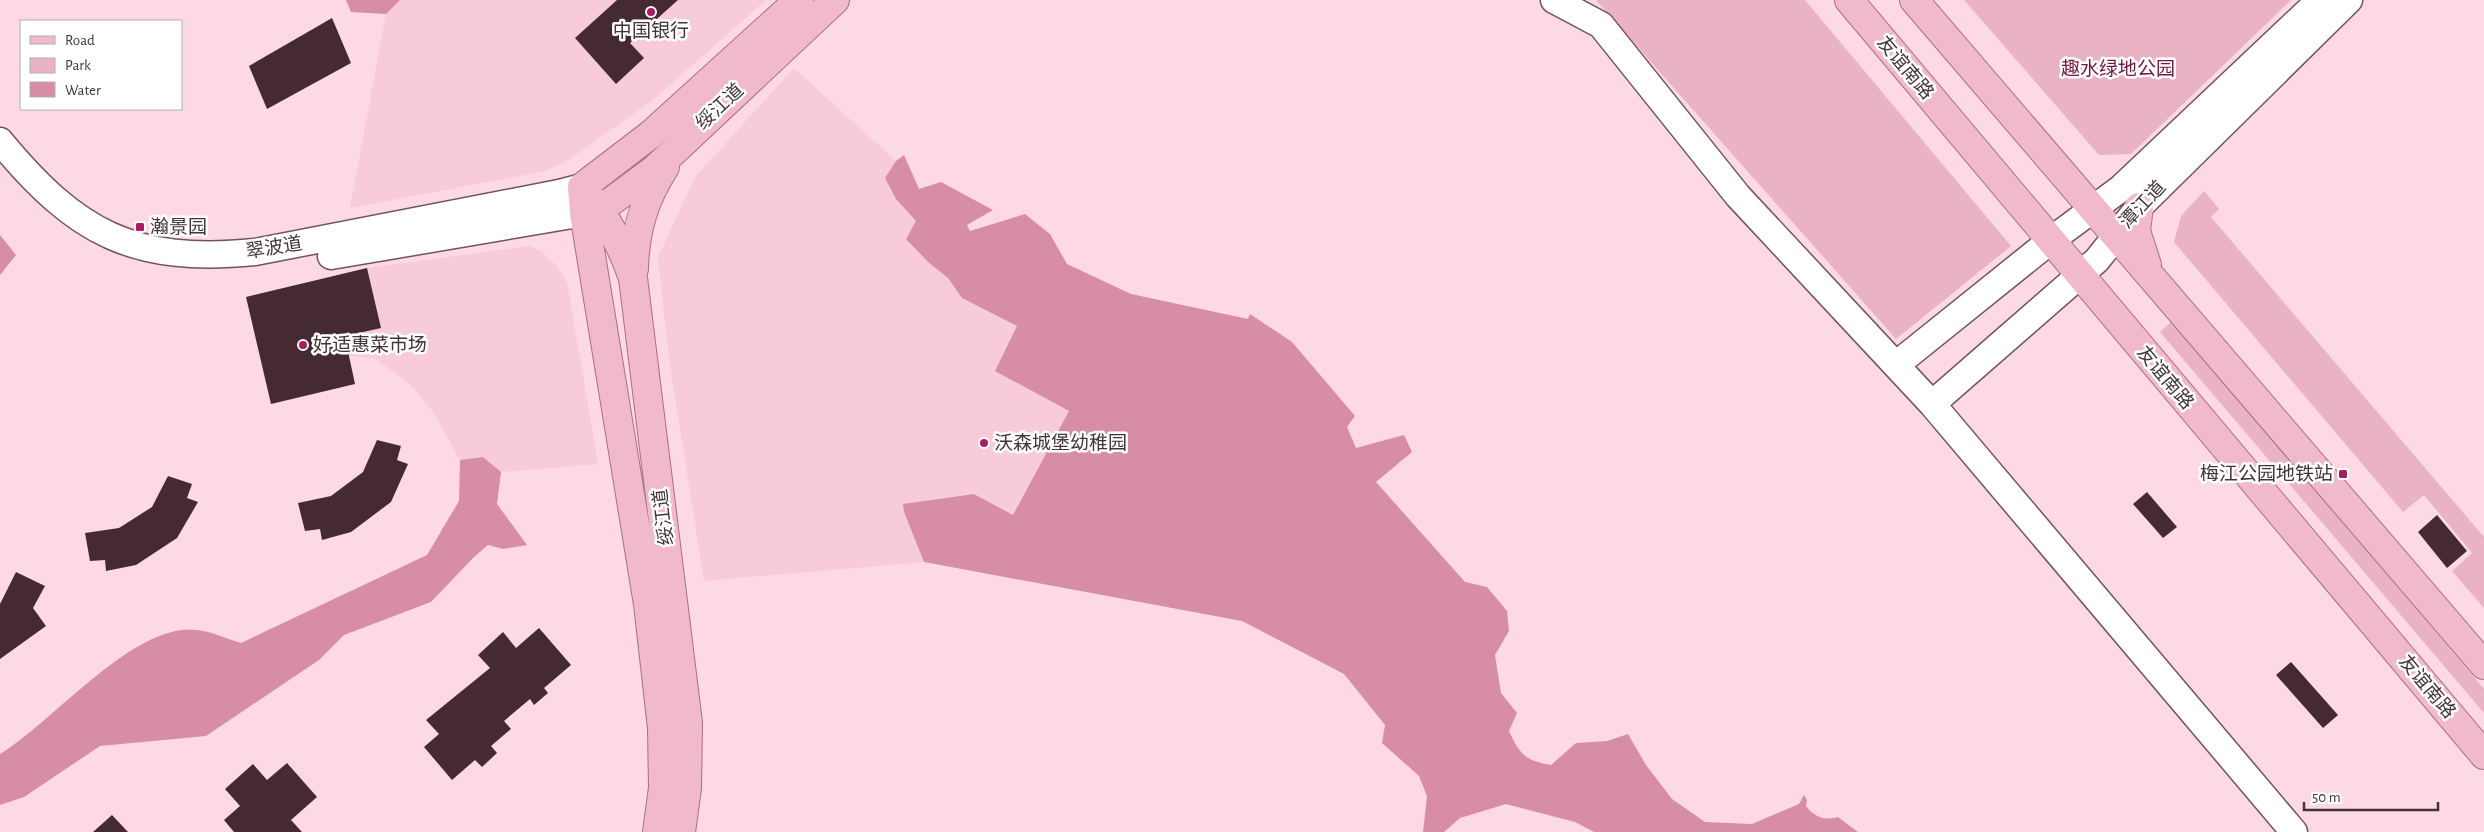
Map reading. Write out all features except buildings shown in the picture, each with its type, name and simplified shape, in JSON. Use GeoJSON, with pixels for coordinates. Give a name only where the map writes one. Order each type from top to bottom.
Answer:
{"type":"FeatureCollection","features":[{"type":"Feature","properties":{"kind":"main road","name":"绥江道"},"geometry":{"type":"LineString","coordinates":[[657,832],[663,788],[662,728],[648,604],[597,286],[598,229],[593,211],[582,187],[650,135],[799,0]]}},
{"type":"Feature","properties":{"kind":"main road","name":"绥江道"},"geometry":{"type":"LineString","coordinates":[[593,211],[654,169],[835,0]]}},
{"type":"Feature","properties":{"kind":"main road","name":"友谊南路"},"geometry":{"type":"LineString","coordinates":[[1849,0],[2050,241],[2088,268],[2109,312],[2484,755]]}},
{"type":"Feature","properties":{"kind":"main road"},"geometry":{"type":"LineString","coordinates":[[1914,0],[2484,665]]}},
{"type":"Feature","properties":{"kind":"main road"},"geometry":{"type":"LineString","coordinates":[[593,211],[619,172],[650,135]]}},
{"type":"Feature","properties":{"kind":"main road"},"geometry":{"type":"LineString","coordinates":[[633,278],[634,250],[644,205],[657,178],[682,142]]}},
{"type":"Feature","properties":{"kind":"main road"},"geometry":{"type":"LineString","coordinates":[[2129,198],[2136,221],[2138,243],[2151,276]]}},
{"type":"Feature","properties":{"kind":"main road","name":"绥江道"},"geometry":{"type":"LineString","coordinates":[[593,211],[620,243],[633,278],[688,724],[687,788],[681,832]]}},
{"type":"Feature","properties":{"kind":"street"},"geometry":{"type":"LineString","coordinates":[[1554,0],[1601,25],[1738,196],[1897,364],[1932,404],[2294,832]]}},
{"type":"Feature","properties":{"kind":"street","name":"潭江道"},"geometry":{"type":"LineString","coordinates":[[1932,404],[2088,268],[2104,221],[2129,198],[2320,0]]}},
{"type":"Feature","properties":{"kind":"street","name":"潭江道"},"geometry":{"type":"LineString","coordinates":[[1897,364],[2050,241],[2104,221],[2349,0]]}},
{"type":"Feature","properties":{"kind":"street","name":"翠波道"},"geometry":{"type":"LineString","coordinates":[[0,140],[52,198],[87,224],[123,241],[181,255],[206,256],[254,252],[582,187]]}},
{"type":"Feature","properties":{"kind":"street","name":"翠波道"},"geometry":{"type":"LineString","coordinates":[[0,164],[39,207],[74,235],[117,257],[139,265],[174,272],[232,271],[285,265],[593,211]]}},
{"type":"Feature","properties":{"kind":"shaded area"},"geometry":{"type":"Polygon","coordinates":[[[400,0],[766,0],[653,100],[564,163],[541,172],[350,208],[386,14],[400,0]]]}},
{"type":"Feature","properties":{"kind":"shaded area"},"geometry":{"type":"Polygon","coordinates":[[[794,68],[896,161],[885,178],[917,221],[906,239],[928,262],[948,278],[962,298],[1017,326],[996,371],[1069,411],[1013,515],[974,494],[903,504],[904,512],[924,562],[704,581],[669,359],[658,257],[696,176],[794,68]]]}},
{"type":"Feature","properties":{"kind":"shaded area"},"geometry":{"type":"Polygon","coordinates":[[[529,246],[541,251],[556,265],[567,282],[598,464],[501,472],[483,457],[460,460],[434,413],[409,383],[374,358],[349,356],[350,335],[367,268],[529,246]]]}},
{"type":"Feature","properties":{"kind":"green space"},"geometry":{"type":"Polygon","coordinates":[[[1596,0],[1805,0],[2011,246],[1896,339],[1596,0]]]}},
{"type":"Feature","properties":{"kind":"green space","name":"趣水绿地公园"},"geometry":{"type":"Polygon","coordinates":[[[1964,0],[2291,0],[2131,154],[2099,155],[1964,0]]]}},
{"type":"Feature","properties":{"kind":"green space"},"geometry":{"type":"Polygon","coordinates":[[[2204,191],[2219,209],[2211,217],[2484,537],[2484,608],[2452,571],[2472,553],[2424,495],[2403,512],[2174,242],[2181,216],[2204,191]]]}},
{"type":"Feature","properties":{"kind":"green space"},"geometry":{"type":"Polygon","coordinates":[[[2172,321],[2484,689],[2484,713],[2160,332],[2172,321]]]}},
{"type":"Feature","properties":{"kind":"water"},"geometry":{"type":"Polygon","coordinates":[[[346,0],[400,0],[386,14],[351,12],[346,0]]]}},
{"type":"Feature","properties":{"kind":"water"},"geometry":{"type":"Polygon","coordinates":[[[904,155],[919,189],[941,182],[993,210],[967,225],[970,231],[1025,214],[1050,234],[1067,264],[1131,294],[1248,319],[1250,314],[1292,342],[1355,416],[1347,427],[1356,448],[1404,435],[1412,452],[1376,482],[1465,582],[1487,587],[1507,611],[1509,631],[1495,655],[1501,693],[1517,713],[1509,731],[1525,756],[1551,765],[1576,743],[1607,741],[1628,734],[1646,765],[1672,799],[1705,822],[1752,824],[1799,804],[1804,795],[1807,800],[1806,806],[1813,813],[1824,818],[1838,817],[1858,832],[1594,832],[1575,822],[1506,804],[1460,818],[1444,832],[1423,832],[1427,796],[1419,776],[1382,743],[1385,725],[1344,674],[1242,621],[924,562],[904,512],[903,504],[974,494],[1013,515],[1069,411],[995,371],[1017,326],[962,298],[948,278],[928,262],[906,239],[916,221],[896,199],[885,178],[896,161],[904,155]]]}},
{"type":"Feature","properties":{"kind":"water"},"geometry":{"type":"Polygon","coordinates":[[[0,235],[16,255],[0,275],[0,235]]]}},
{"type":"Feature","properties":{"kind":"water"},"geometry":{"type":"Polygon","coordinates":[[[483,457],[501,472],[497,504],[527,545],[503,549],[488,545],[431,602],[344,635],[319,660],[206,736],[100,746],[24,797],[0,805],[0,754],[21,740],[94,677],[121,657],[147,641],[173,632],[197,630],[213,633],[241,643],[427,555],[459,501],[460,460],[483,457]]]}},
{"type":"Feature","properties":{"kind":"place","name":"中国银行"},"geometry":{"type":"Point","coordinates":[651,12]}},
{"type":"Feature","properties":{"kind":"place","name":"瀚景园"},"geometry":{"type":"Point","coordinates":[140,227]}},
{"type":"Feature","properties":{"kind":"place","name":"好适惠菜市场"},"geometry":{"type":"Point","coordinates":[303,345]}},
{"type":"Feature","properties":{"kind":"place","name":"沃森城堡幼稚园"},"geometry":{"type":"Point","coordinates":[984,443]}},
{"type":"Feature","properties":{"kind":"place","name":"梅江公园地铁站"},"geometry":{"type":"Point","coordinates":[2343,474]}}]}
